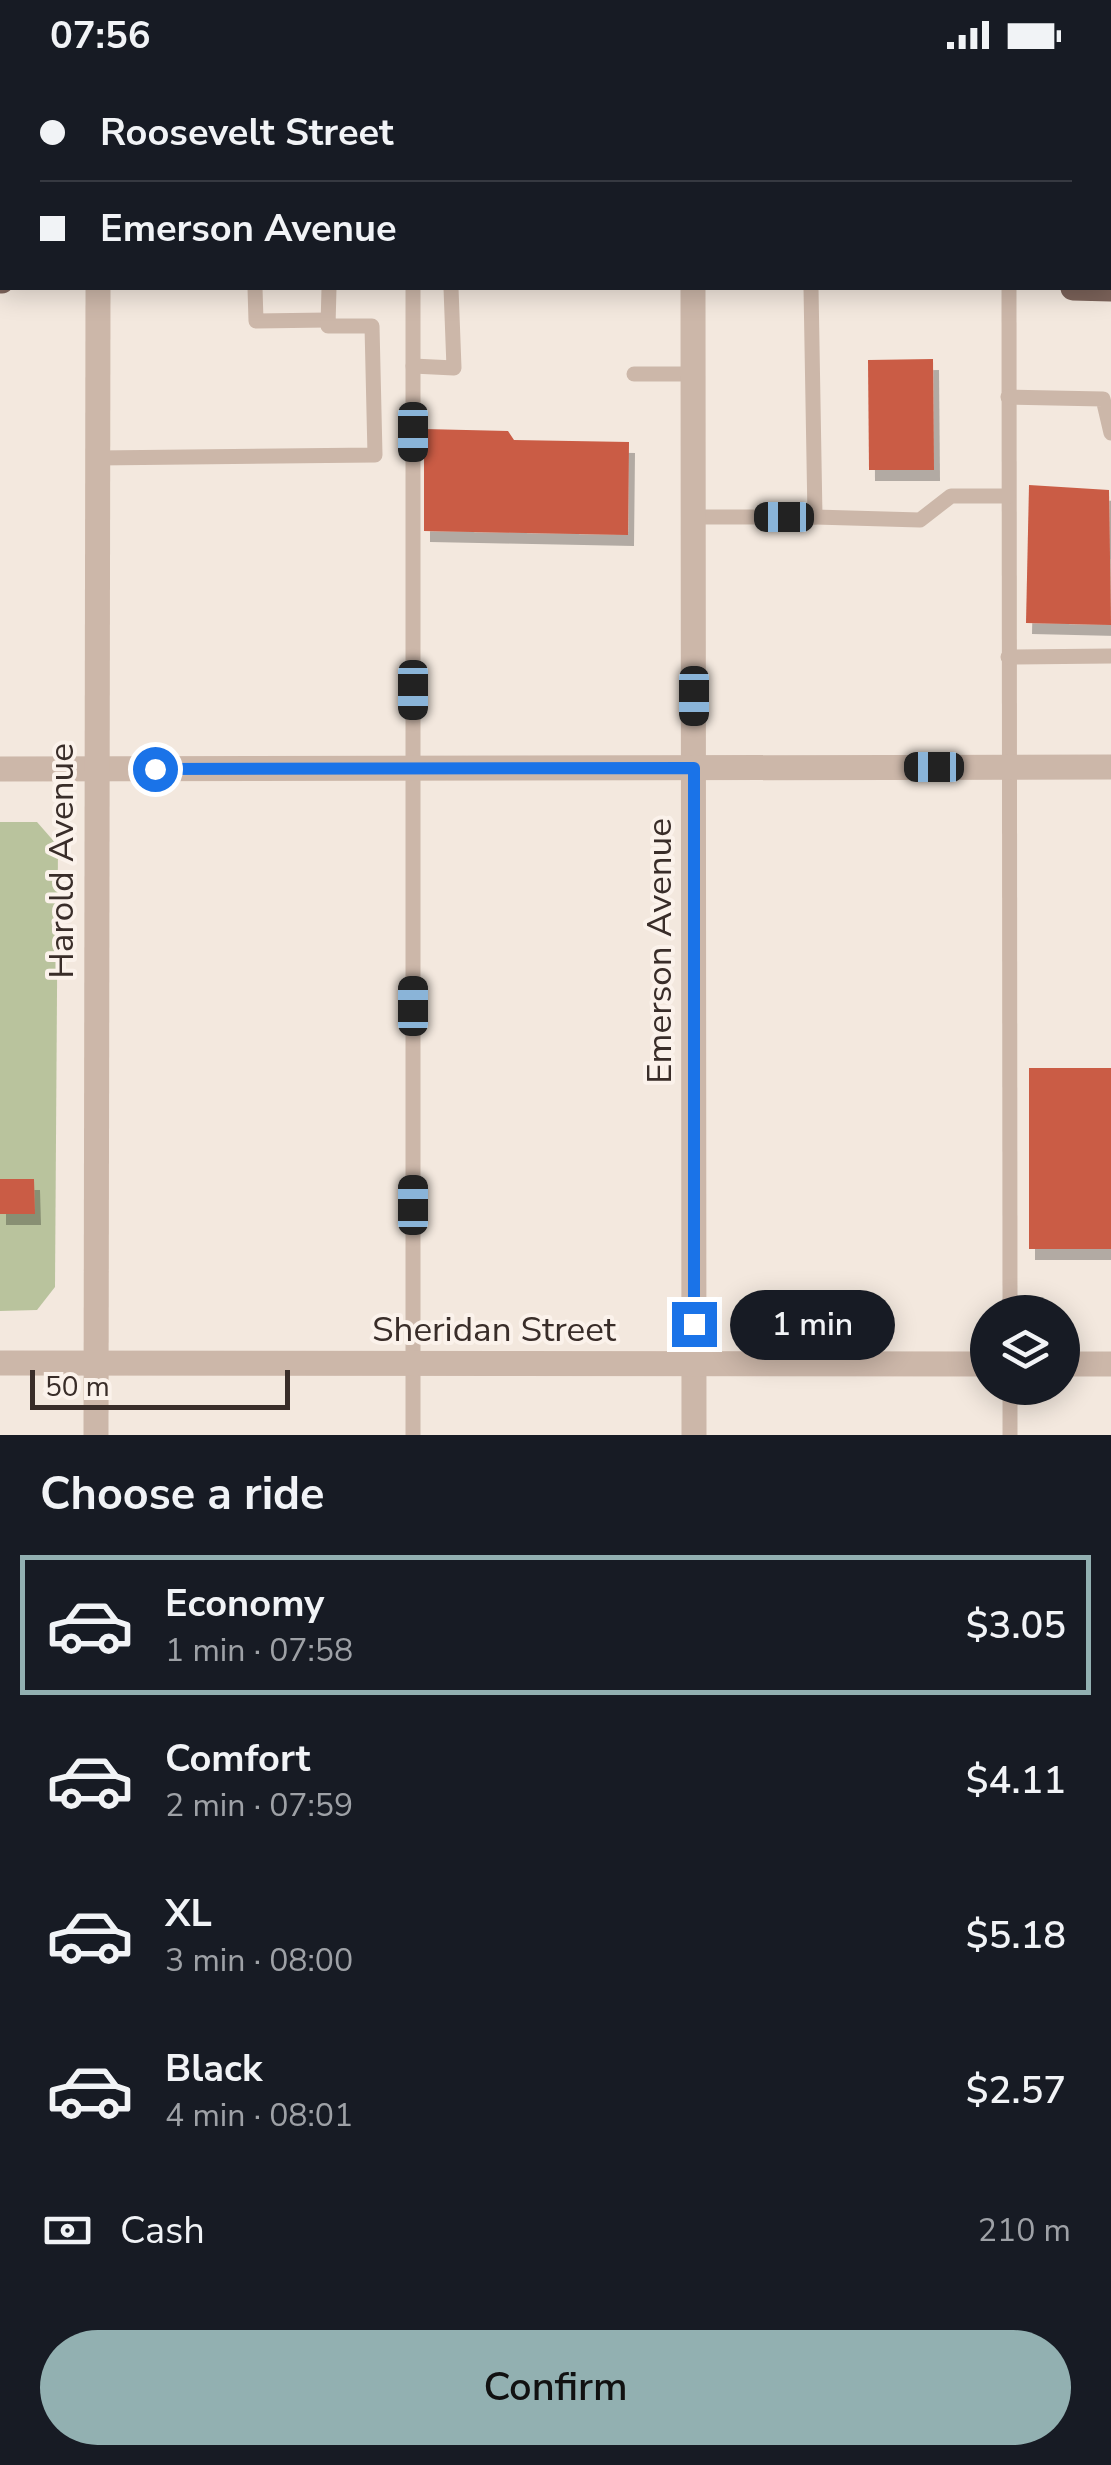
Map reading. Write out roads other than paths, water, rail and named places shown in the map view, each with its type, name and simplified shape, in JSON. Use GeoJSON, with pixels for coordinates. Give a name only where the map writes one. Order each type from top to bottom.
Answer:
{"type":"FeatureCollection","features":[{"type":"Feature","properties":{"kind":"street","name":"Harold Avenue"},"geometry":{"type":"LineString","coordinates":[[96,1435],[98,290]]}},
{"type":"Feature","properties":{"kind":"street","name":"Emerson Avenue"},"geometry":{"type":"LineString","coordinates":[[692,290],[694,1435]]}},
{"type":"Feature","properties":{"kind":"street"},"geometry":{"type":"LineString","coordinates":[[0,769],[1111,767]]}},
{"type":"Feature","properties":{"kind":"street","name":"Sheridan Street"},"geometry":{"type":"LineString","coordinates":[[0,1363],[970,1364]]}},
{"type":"Feature","properties":{"kind":"street"},"geometry":{"type":"LineString","coordinates":[[1080,1364],[1111,1364]]}},
{"type":"Feature","properties":{"kind":"lane"},"geometry":{"type":"LineString","coordinates":[[254,290],[256,321],[328,320]]}},
{"type":"Feature","properties":{"kind":"lane"},"geometry":{"type":"LineString","coordinates":[[97,458],[375,456],[372,326],[328,326],[328,290]]}},
{"type":"Feature","properties":{"kind":"lane"},"geometry":{"type":"LineString","coordinates":[[413,290],[413,1435]]}},
{"type":"Feature","properties":{"kind":"lane"},"geometry":{"type":"LineString","coordinates":[[413,366],[454,368],[451,290]]}},
{"type":"Feature","properties":{"kind":"lane"},"geometry":{"type":"LineString","coordinates":[[811,290],[815,517]]}},
{"type":"Feature","properties":{"kind":"lane"},"geometry":{"type":"LineString","coordinates":[[1009,290],[1010,1295]]}},
{"type":"Feature","properties":{"kind":"lane"},"geometry":{"type":"LineString","coordinates":[[634,374],[692,374]]}},
{"type":"Feature","properties":{"kind":"lane"},"geometry":{"type":"LineString","coordinates":[[1008,397],[1104,398],[1111,433]]}},
{"type":"Feature","properties":{"kind":"lane"},"geometry":{"type":"LineString","coordinates":[[693,518],[920,520],[951,496],[1008,496]]}},
{"type":"Feature","properties":{"kind":"lane"},"geometry":{"type":"LineString","coordinates":[[1008,657],[1111,656]]}},
{"type":"Feature","properties":{"kind":"lane"},"geometry":{"type":"LineString","coordinates":[[1010,1405],[1010,1435]]}}]}
